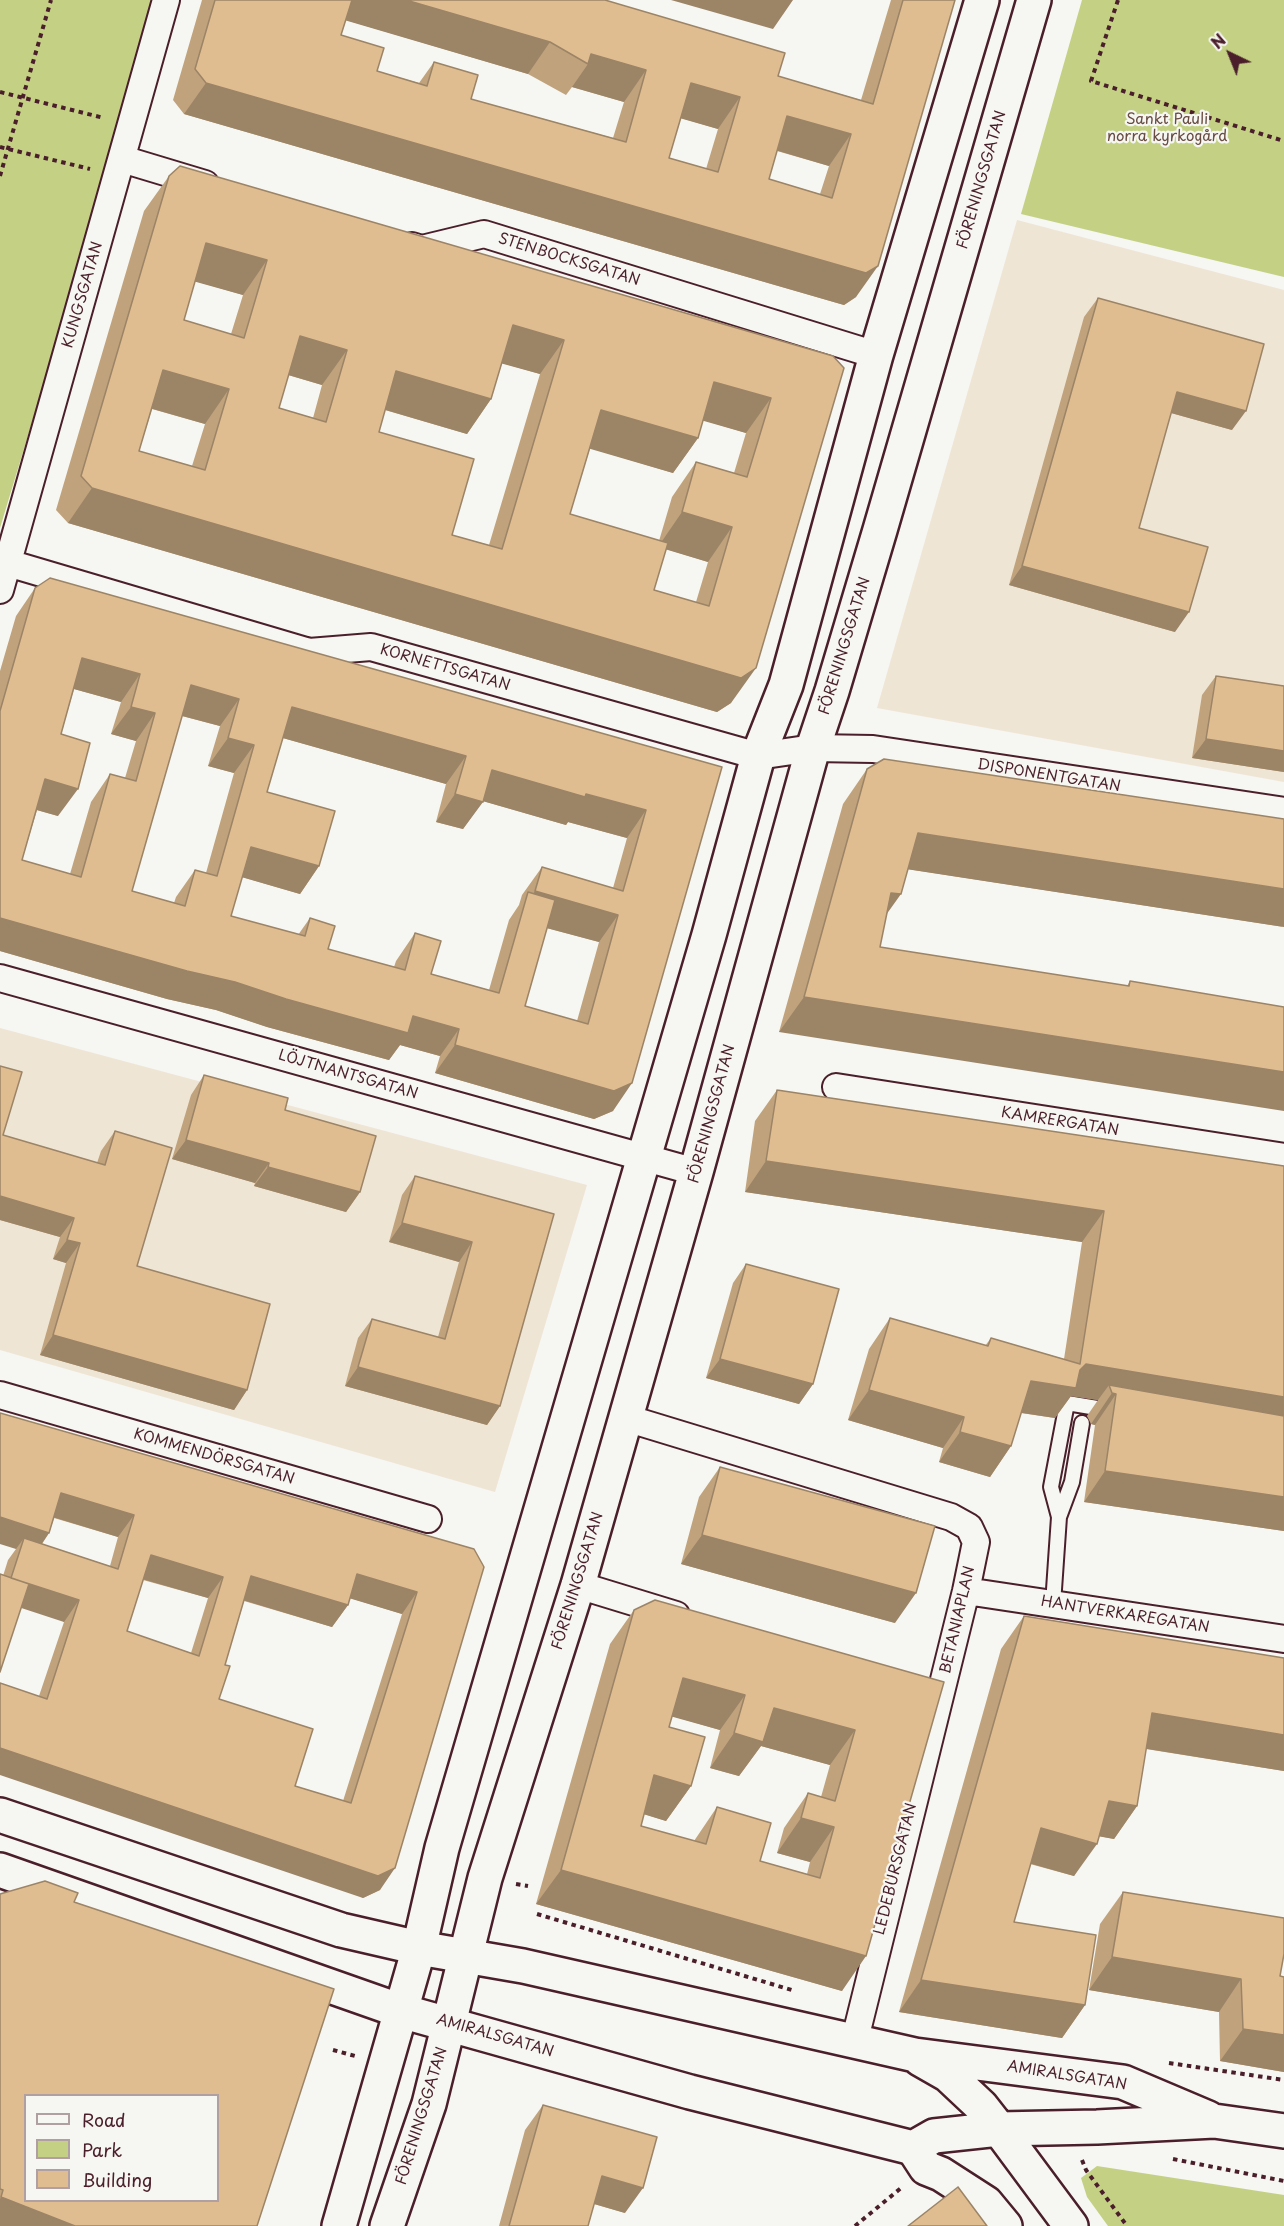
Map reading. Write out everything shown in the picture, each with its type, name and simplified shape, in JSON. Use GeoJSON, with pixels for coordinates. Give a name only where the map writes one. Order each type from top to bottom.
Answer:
{"type":"FeatureCollection","features":[{"type":"Feature","properties":{"kind":"street","name":"KUNGSGATAN"},"geometry":{"type":"LineString","coordinates":[[0,590],[166,0]]}},
{"type":"Feature","properties":{"kind":"street"},"geometry":{"type":"LineString","coordinates":[[339,2226],[419,1948],[442,1848],[709,935],[758,756],[786,685],[876,355],[981,0]]}},
{"type":"Feature","properties":{"kind":"street","name":"FÖRENINGSGATAN"},"geometry":{"type":"LineString","coordinates":[[387,2226],[429,2104],[485,1878],[578,1585],[696,1172],[813,748],[880,530],[1034,0]]}},
{"type":"Feature","properties":{"kind":"street"},"geometry":{"type":"LineString","coordinates":[[119,167],[233,192]]}},
{"type":"Feature","properties":{"kind":"street","name":"STENBOCKSGATAN"},"geometry":{"type":"LineString","coordinates":[[388,239],[422,249],[484,234],[876,355]]}},
{"type":"Feature","properties":{"kind":"street","name":"KORNETTSGATAN"},"geometry":{"type":"LineString","coordinates":[[8,563],[309,652],[370,647],[758,756],[813,748]]}},
{"type":"Feature","properties":{"kind":"street","name":"DISPONENTGATAN"},"geometry":{"type":"LineString","coordinates":[[813,748],[873,749],[1284,811]]}},
{"type":"Feature","properties":{"kind":"street","name":"LÖJTNANTSGATAN"},"geometry":{"type":"LineString","coordinates":[[0,978],[696,1172]]}},
{"type":"Feature","properties":{"kind":"street","name":"KAMRERGATAN"},"geometry":{"type":"LineString","coordinates":[[836,1087],[1284,1157]]}},
{"type":"Feature","properties":{"kind":"street","name":"KOMMENDÖRSGATAN"},"geometry":{"type":"LineString","coordinates":[[0,1395],[428,1519]]}},
{"type":"Feature","properties":{"kind":"street","name":"BETANIAPLAN"},"geometry":{"type":"LineString","coordinates":[[626,1418],[951,1517],[969,1527],[976,1542],[966,1591],[929,1692]]}},
{"type":"Feature","properties":{"kind":"street"},"geometry":{"type":"LineString","coordinates":[[578,1585],[700,1622]]}},
{"type":"Feature","properties":{"kind":"street","name":"HANTVERKAREGATAN"},"geometry":{"type":"LineString","coordinates":[[966,1591],[1284,1639]]}},
{"type":"Feature","properties":{"kind":"street","name":"LEDEBURSGATAN"},"geometry":{"type":"LineString","coordinates":[[854,2043],[929,1692]]}},
{"type":"Feature","properties":{"kind":"street","name":"AMIRALSGATAN"},"geometry":{"type":"LineString","coordinates":[[0,1815],[341,1930],[419,1948],[532,1968],[854,2043],[915,2055],[1123,2082],[1214,2121]]}},
{"type":"Feature","properties":{"kind":"street","name":"AMIRALSGATAN"},"geometry":{"type":"LineString","coordinates":[[0,1870],[401,2010],[690,2092],[914,2148],[934,2136],[999,2128],[1097,2127],[1214,2121],[1284,2131]]}},
{"type":"Feature","properties":{"kind":"street","name":"AMIRALSGATAN"},"geometry":{"type":"LineString","coordinates":[[915,2055],[948,2075],[981,2106],[999,2128]]}},
{"type":"Feature","properties":{"kind":"street"},"geometry":{"type":"LineString","coordinates":[[999,2128],[1071,2226]]}},
{"type":"Feature","properties":{"kind":"street"},"geometry":{"type":"LineString","coordinates":[[914,2148],[926,2168],[942,2174],[986,2203],[1005,2226]]}},
{"type":"Feature","properties":{"kind":"lane"},"geometry":{"type":"LineString","coordinates":[[1059,1517],[1051,1487],[1067,1403],[1119,1412]]}},
{"type":"Feature","properties":{"kind":"lane"},"geometry":{"type":"LineString","coordinates":[[1053,1604],[1059,1517],[1072,1482],[1082,1423]]}},
{"type":"Feature","properties":{"kind":"path"},"geometry":{"type":"LineString","coordinates":[[0,176],[51,0]]}},
{"type":"Feature","properties":{"kind":"path"},"geometry":{"type":"LineString","coordinates":[[1118,0],[1091,81],[1284,141]]}},
{"type":"Feature","properties":{"kind":"path"},"geometry":{"type":"LineString","coordinates":[[0,92],[131,125]]}},
{"type":"Feature","properties":{"kind":"path"},"geometry":{"type":"LineString","coordinates":[[0,147],[119,167]]}},
{"type":"Feature","properties":{"kind":"path"},"geometry":{"type":"LineString","coordinates":[[1160,2062],[1284,2080]]}},
{"type":"Feature","properties":{"kind":"path"},"geometry":{"type":"LineString","coordinates":[[855,2226],[909,2182],[914,2148]]}},
{"type":"Feature","properties":{"kind":"path"},"geometry":{"type":"LineString","coordinates":[[1169,2158],[1284,2181]]}},
{"type":"Feature","properties":{"kind":"path"},"geometry":{"type":"LineString","coordinates":[[1082,2159],[1086,2170],[1127,2226]]}},
{"type":"Feature","properties":{"kind":"shaded area"},"geometry":{"type":"Polygon","coordinates":[[[1017,220],[1284,290],[1284,782],[877,708],[1017,220]]]}},
{"type":"Feature","properties":{"kind":"shaded area"},"geometry":{"type":"Polygon","coordinates":[[[0,1028],[587,1185],[495,1492],[0,1350],[0,1028]]]}},
{"type":"Feature","properties":{"kind":"green space"},"geometry":{"type":"Polygon","coordinates":[[[0,0],[152,0],[89,234],[0,528],[0,0]]]}},
{"type":"Feature","properties":{"kind":"green space","name":"Sankt Pauli norra kyrkogård"},"geometry":{"type":"Polygon","coordinates":[[[1082,0],[1284,0],[1284,277],[1021,214],[1082,0]]]}},
{"type":"Feature","properties":{"kind":"green space"},"geometry":{"type":"Polygon","coordinates":[[[1097,2166],[1284,2195],[1284,2226],[1108,2226],[1087,2197],[1081,2178],[1097,2166]]]}},
{"type":"Feature","properties":{"kind":"building"},"geometry":{"type":"Polygon","coordinates":[[[215,0],[352,0],[341,35],[384,48],[377,71],[427,86],[434,62],[478,75],[471,99],[626,142],[646,70],[591,54],[588,64],[550,42],[406,0],[605,0],[785,53],[778,76],[873,104],[903,0],[955,0],[878,266],[866,273],[206,83],[195,69],[215,0]],[[691,83],[669,158],[718,172],[740,97],[691,83]],[[787,116],[769,179],[832,198],[851,134],[787,116]]]}},
{"type":"Feature","properties":{"kind":"building"},"geometry":{"type":"Polygon","coordinates":[[[180,166],[833,356],[844,368],[756,668],[741,678],[92,488],[81,476],[169,176],[180,166]],[[206,243],[184,320],[244,338],[267,260],[206,243]],[[513,325],[491,399],[396,371],[379,432],[474,459],[452,535],[502,549],[564,340],[513,325]],[[300,336],[279,408],[326,422],[347,350],[300,336]],[[163,370],[139,451],[205,470],[229,389],[163,370]],[[714,382],[698,438],[601,410],[570,514],[668,543],[654,590],[709,606],[732,527],[682,512],[696,462],[747,477],[771,398],[714,382]]]}},
{"type":"Feature","properties":{"kind":"building"},"geometry":{"type":"Polygon","coordinates":[[[1098,298],[1264,344],[1246,411],[1177,392],[1139,528],[1208,547],[1189,612],[1022,566],[1098,298]]]}},
{"type":"Feature","properties":{"kind":"building"},"geometry":{"type":"Polygon","coordinates":[[[50,578],[722,767],[632,1083],[614,1091],[455,1045],[459,1029],[413,1016],[408,1033],[286,999],[235,982],[187,971],[0,918],[0,711],[35,588],[50,578]],[[82,658],[61,734],[90,743],[78,789],[45,779],[22,860],[81,877],[110,774],[136,781],[155,713],[131,707],[140,674],[82,658]],[[191,685],[132,891],[185,906],[195,870],[217,876],[254,745],[228,738],[239,699],[191,685]],[[292,707],[267,792],[335,811],[319,866],[251,847],[231,916],[305,936],[310,918],[335,926],[328,949],[405,970],[415,933],[441,941],[431,974],[499,993],[528,892],[555,900],[525,1006],[588,1024],[618,915],[535,891],[542,867],[623,891],[646,810],[586,794],[585,797],[492,770],[483,802],[455,794],[466,756],[292,707]]]}},
{"type":"Feature","properties":{"kind":"building"},"geometry":{"type":"Polygon","coordinates":[[[1216,676],[1284,686],[1284,751],[1206,739],[1216,676]]]}},
{"type":"Feature","properties":{"kind":"building"},"geometry":{"type":"Polygon","coordinates":[[[884,759],[1284,819],[1284,889],[918,833],[901,894],[891,893],[880,947],[1129,986],[1130,981],[1284,1007],[1284,1072],[804,997],[867,769],[884,759]]]}},
{"type":"Feature","properties":{"kind":"building"},"geometry":{"type":"Polygon","coordinates":[[[0,1066],[22,1072],[3,1135],[105,1165],[115,1131],[172,1148],[137,1266],[270,1304],[247,1390],[53,1335],[80,1243],[67,1240],[74,1218],[0,1196],[0,1066]]]}},
{"type":"Feature","properties":{"kind":"building"},"geometry":{"type":"Polygon","coordinates":[[[204,1075],[288,1098],[285,1110],[376,1136],[360,1192],[268,1167],[269,1163],[186,1140],[204,1075]]]}},
{"type":"Feature","properties":{"kind":"building"},"geometry":{"type":"Polygon","coordinates":[[[777,1090],[1284,1166],[1284,1397],[1086,1364],[1080,1370],[1076,1388],[1031,1381],[1011,1446],[960,1432],[964,1417],[869,1390],[890,1318],[988,1346],[991,1338],[1080,1364],[1104,1211],[766,1161],[777,1090]]]}},
{"type":"Feature","properties":{"kind":"building"},"geometry":{"type":"Polygon","coordinates":[[[415,1176],[554,1214],[500,1406],[358,1367],[372,1319],[445,1339],[472,1242],[402,1223],[415,1176]]]}},
{"type":"Feature","properties":{"kind":"building"},"geometry":{"type":"Polygon","coordinates":[[[746,1264],[839,1289],[813,1384],[720,1359],[746,1264]]]}},
{"type":"Feature","properties":{"kind":"building"},"geometry":{"type":"Polygon","coordinates":[[[1109,1385],[1284,1416],[1284,1497],[1105,1471],[1116,1394],[1112,1393],[1109,1385]]]}},
{"type":"Feature","properties":{"kind":"building"},"geometry":{"type":"Polygon","coordinates":[[[0,1413],[474,1549],[484,1567],[395,1868],[378,1876],[0,1748],[0,1683],[47,1699],[79,1600],[11,1578],[24,1538],[118,1569],[134,1515],[61,1493],[49,1533],[0,1517],[0,1413]],[[151,1555],[127,1631],[199,1656],[223,1577],[151,1555]],[[357,1574],[348,1605],[251,1576],[225,1665],[230,1666],[219,1699],[313,1729],[295,1786],[351,1803],[417,1592],[357,1574]]]}},
{"type":"Feature","properties":{"kind":"building"},"geometry":{"type":"Polygon","coordinates":[[[720,1467],[935,1526],[916,1593],[702,1535],[720,1467]]]}},
{"type":"Feature","properties":{"kind":"building"},"geometry":{"type":"Polygon","coordinates":[[[0,1574],[29,1584],[0,1672],[0,1574]]]}},
{"type":"Feature","properties":{"kind":"building"},"geometry":{"type":"Polygon","coordinates":[[[655,1600],[944,1682],[866,1956],[561,1870],[634,1610],[655,1600]],[[683,1678],[669,1727],[705,1737],[691,1786],[654,1775],[641,1826],[706,1844],[717,1807],[771,1823],[760,1861],[820,1878],[834,1827],[801,1818],[808,1793],[835,1801],[855,1730],[774,1708],[763,1742],[734,1733],[745,1695],[683,1678]]]}},
{"type":"Feature","properties":{"kind":"building"},"geometry":{"type":"Polygon","coordinates":[[[1024,1616],[1284,1658],[1284,1735],[1152,1713],[1137,1806],[1109,1801],[1097,1844],[1041,1828],[1014,1922],[1096,1935],[1085,2005],[921,1980],[1024,1616]]]}},
{"type":"Feature","properties":{"kind":"building"},"geometry":{"type":"Polygon","coordinates":[[[45,1881],[78,1893],[74,1902],[334,1989],[257,2226],[75,2226],[1,2197],[3,2190],[0,2189],[0,1894],[45,1881]]]}},
{"type":"Feature","properties":{"kind":"building"},"geometry":{"type":"Polygon","coordinates":[[[1123,1892],[1284,1918],[1284,1954],[1280,1976],[1284,1977],[1284,2035],[1243,2029],[1241,1979],[1112,1957],[1123,1892]]]}},
{"type":"Feature","properties":{"kind":"building"},"geometry":{"type":"Polygon","coordinates":[[[543,2105],[657,2137],[643,2188],[602,2176],[588,2226],[509,2226],[543,2105]]]}},
{"type":"Feature","properties":{"kind":"building"},"geometry":{"type":"Polygon","coordinates":[[[958,2187],[987,2226],[908,2226],[958,2187]]]}}]}
